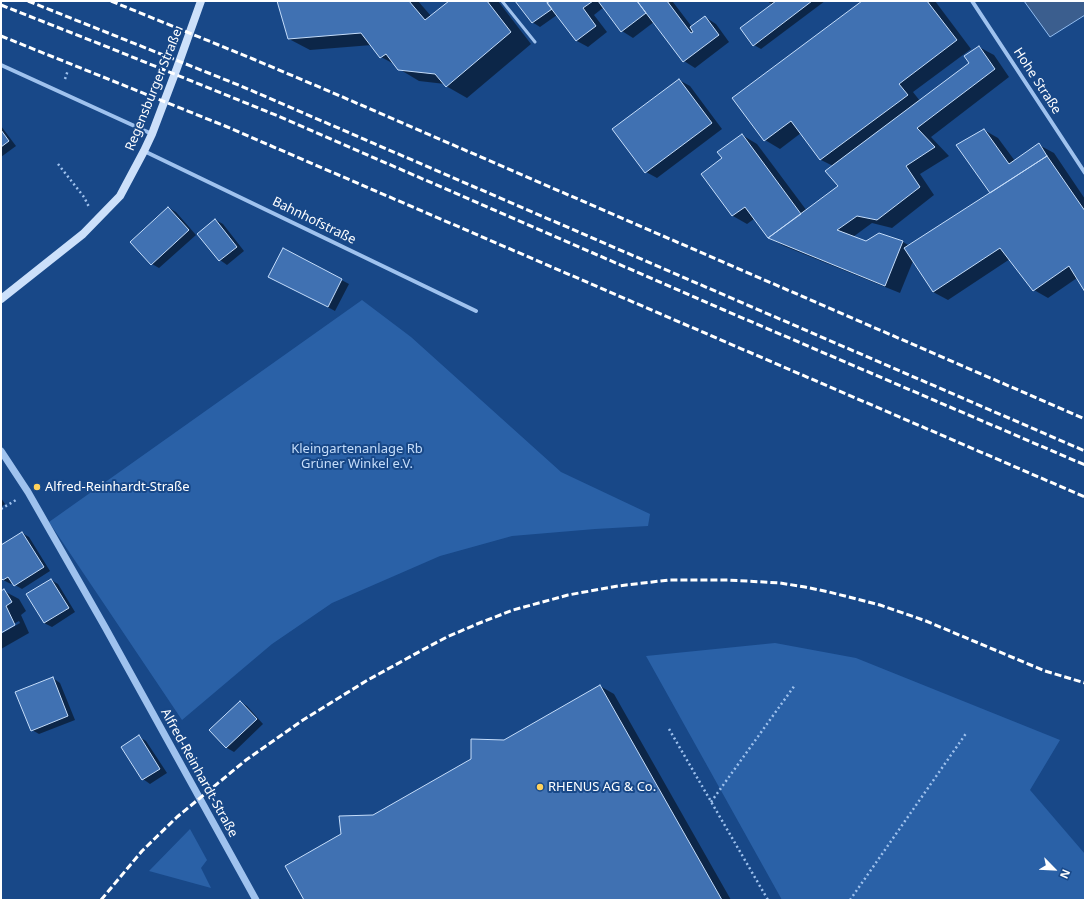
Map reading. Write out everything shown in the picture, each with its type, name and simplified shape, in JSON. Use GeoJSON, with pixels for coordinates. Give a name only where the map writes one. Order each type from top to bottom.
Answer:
{"type":"FeatureCollection","features":[{"type":"Feature","properties":{"kind":"main road","name":"Regensburger Straße"},"geometry":{"type":"LineString","coordinates":[[1,299],[83,234],[120,196],[152,134],[201,1]]}},
{"type":"Feature","properties":{"kind":"street","name":"Hohe Straße"},"geometry":{"type":"LineString","coordinates":[[972,1],[1085,173]]}},
{"type":"Feature","properties":{"kind":"street"},"geometry":{"type":"LineString","coordinates":[[1,65],[152,134]]}},
{"type":"Feature","properties":{"kind":"street","name":"Bahnhofstraße"},"geometry":{"type":"LineString","coordinates":[[144,151],[476,311]]}},
{"type":"Feature","properties":{"kind":"street","name":"Alfred-Reinhardt-Straße"},"geometry":{"type":"LineString","coordinates":[[1,451],[28,492],[98,614],[256,900]]}},
{"type":"Feature","properties":{"kind":"lane"},"geometry":{"type":"LineString","coordinates":[[502,1],[535,42]]}},
{"type":"Feature","properties":{"kind":"path"},"geometry":{"type":"LineString","coordinates":[[58,164],[84,197]]}},
{"type":"Feature","properties":{"kind":"path"},"geometry":{"type":"LineString","coordinates":[[711,802],[795,685]]}},
{"type":"Feature","properties":{"kind":"path"},"geometry":{"type":"LineString","coordinates":[[669,729],[768,900]]}},
{"type":"Feature","properties":{"kind":"path"},"geometry":{"type":"LineString","coordinates":[[850,900],[966,732]]}},
{"type":"Feature","properties":{"kind":"green space","name":"Kleingartenanlage Rb Grüner Winkel e.V."},"geometry":{"type":"Polygon","coordinates":[[[362,300],[411,337],[561,472],[650,514],[648,526],[512,536],[440,556],[332,603],[272,644],[182,720],[49,522],[362,300]]]}},
{"type":"Feature","properties":{"kind":"green space"},"geometry":{"type":"Polygon","coordinates":[[[775,643],[856,658],[1060,740],[1030,790],[1085,854],[1085,900],[782,900],[646,656],[775,643]]]}},
{"type":"Feature","properties":{"kind":"green space"},"geometry":{"type":"Polygon","coordinates":[[[190,829],[207,860],[201,868],[211,888],[149,871],[190,829]]]}},
{"type":"Feature","properties":{"kind":"shaded area"},"geometry":{"type":"Polygon","coordinates":[[[1024,1],[1085,1],[1085,15],[1050,37],[1024,1]]]}},
{"type":"Feature","properties":{"kind":"building"},"geometry":{"type":"Polygon","coordinates":[[[277,1],[409,1],[425,20],[449,1],[487,1],[511,32],[446,87],[435,74],[398,70],[386,54],[380,58],[361,33],[288,39],[277,1]]]}},
{"type":"Feature","properties":{"kind":"building"},"geometry":{"type":"Polygon","coordinates":[[[515,1],[546,1],[552,9],[532,23],[515,1]]]}},
{"type":"Feature","properties":{"kind":"building"},"geometry":{"type":"Polygon","coordinates":[[[550,1],[593,1],[583,8],[596,26],[576,41],[547,3],[550,1]]]}},
{"type":"Feature","properties":{"kind":"building"},"geometry":{"type":"Polygon","coordinates":[[[598,1],[637,1],[646,13],[621,32],[598,1]]]}},
{"type":"Feature","properties":{"kind":"building"},"geometry":{"type":"Polygon","coordinates":[[[637,1],[667,1],[691,33],[693,32],[690,27],[705,16],[719,35],[683,62],[637,1]]]}},
{"type":"Feature","properties":{"kind":"building"},"geometry":{"type":"Polygon","coordinates":[[[776,1],[812,1],[753,46],[740,28],[776,1]]]}},
{"type":"Feature","properties":{"kind":"building"},"geometry":{"type":"Polygon","coordinates":[[[862,1],[927,1],[957,40],[899,84],[908,95],[820,160],[791,121],[764,141],[732,98],[862,1]]]}},
{"type":"Feature","properties":{"kind":"building"},"geometry":{"type":"Polygon","coordinates":[[[979,46],[995,69],[917,128],[935,147],[906,166],[920,187],[877,220],[857,216],[837,230],[866,241],[879,233],[903,241],[885,286],[768,238],[838,186],[825,171],[969,63],[964,56],[979,46]]]}},
{"type":"Feature","properties":{"kind":"building"},"geometry":{"type":"Polygon","coordinates":[[[679,79],[712,123],[645,173],[612,129],[679,79]]]}},
{"type":"Feature","properties":{"kind":"building"},"geometry":{"type":"Polygon","coordinates":[[[984,129],[1009,164],[1039,143],[1047,156],[990,193],[956,145],[984,129]]]}},
{"type":"Feature","properties":{"kind":"building"},"geometry":{"type":"Polygon","coordinates":[[[1,130],[9,141],[1,147],[1,130]]]}},
{"type":"Feature","properties":{"kind":"building"},"geometry":{"type":"Polygon","coordinates":[[[742,134],[801,214],[768,238],[745,207],[732,216],[701,174],[722,158],[717,152],[742,134]]]}},
{"type":"Feature","properties":{"kind":"building"},"geometry":{"type":"Polygon","coordinates":[[[1047,156],[1085,211],[1085,292],[1069,266],[1033,291],[1000,248],[933,292],[904,248],[1047,156]]]}},
{"type":"Feature","properties":{"kind":"building"},"geometry":{"type":"Polygon","coordinates":[[[168,207],[189,230],[151,265],[130,242],[168,207]]]}},
{"type":"Feature","properties":{"kind":"building"},"geometry":{"type":"Polygon","coordinates":[[[215,219],[237,247],[219,261],[197,234],[215,219]]]}},
{"type":"Feature","properties":{"kind":"building"},"geometry":{"type":"Polygon","coordinates":[[[283,248],[342,279],[328,307],[268,277],[283,248]]]}},
{"type":"Feature","properties":{"kind":"building"},"geometry":{"type":"Polygon","coordinates":[[[22,532],[44,567],[14,586],[8,577],[3,580],[1,578],[1,545],[22,532]]]}},
{"type":"Feature","properties":{"kind":"building"},"geometry":{"type":"Polygon","coordinates":[[[51,579],[69,608],[44,623],[26,594],[51,579]]]}},
{"type":"Feature","properties":{"kind":"building"},"geometry":{"type":"Polygon","coordinates":[[[4,589],[12,602],[6,606],[15,625],[1,633],[1,591],[4,589]]]}},
{"type":"Feature","properties":{"kind":"building"},"geometry":{"type":"Polygon","coordinates":[[[53,677],[68,716],[31,731],[15,692],[53,677]]]}},
{"type":"Feature","properties":{"kind":"building","name":"RHENUS AG & Co."},"geometry":{"type":"Polygon","coordinates":[[[600,685],[722,900],[304,900],[285,866],[341,834],[339,816],[373,815],[471,759],[471,739],[504,740],[600,685]]]}},
{"type":"Feature","properties":{"kind":"building"},"geometry":{"type":"Polygon","coordinates":[[[240,701],[257,719],[226,748],[209,730],[240,701]]]}},
{"type":"Feature","properties":{"kind":"building"},"geometry":{"type":"Polygon","coordinates":[[[139,735],[160,769],[142,780],[121,747],[139,735]]]}},
{"type":"Feature","properties":{"kind":"railway"},"geometry":{"type":"LineString","coordinates":[[28,1],[241,86],[1085,451]]}},
{"type":"Feature","properties":{"kind":"railway"},"geometry":{"type":"LineString","coordinates":[[111,1],[331,92],[1085,419]]}},
{"type":"Feature","properties":{"kind":"railway"},"geometry":{"type":"LineString","coordinates":[[1,5],[278,116],[1085,465]]}},
{"type":"Feature","properties":{"kind":"railway"},"geometry":{"type":"LineString","coordinates":[[1,36],[225,126],[1085,497]]}},
{"type":"Feature","properties":{"kind":"railway"},"geometry":{"type":"LineString","coordinates":[[101,900],[142,851],[177,817],[246,760],[303,720],[366,681],[447,637],[513,610],[568,595],[618,586],[669,580],[728,580],[780,583],[805,587],[880,605],[926,621],[1045,671],[1085,683]]}},
{"type":"Feature","properties":{"kind":"place","name":"Alfred-Reinhardt-Straße"},"geometry":{"type":"Point","coordinates":[37,487]}},
{"type":"Feature","properties":{"kind":"place","name":"RHENUS AG & Co."},"geometry":{"type":"Point","coordinates":[540,787]}}]}
